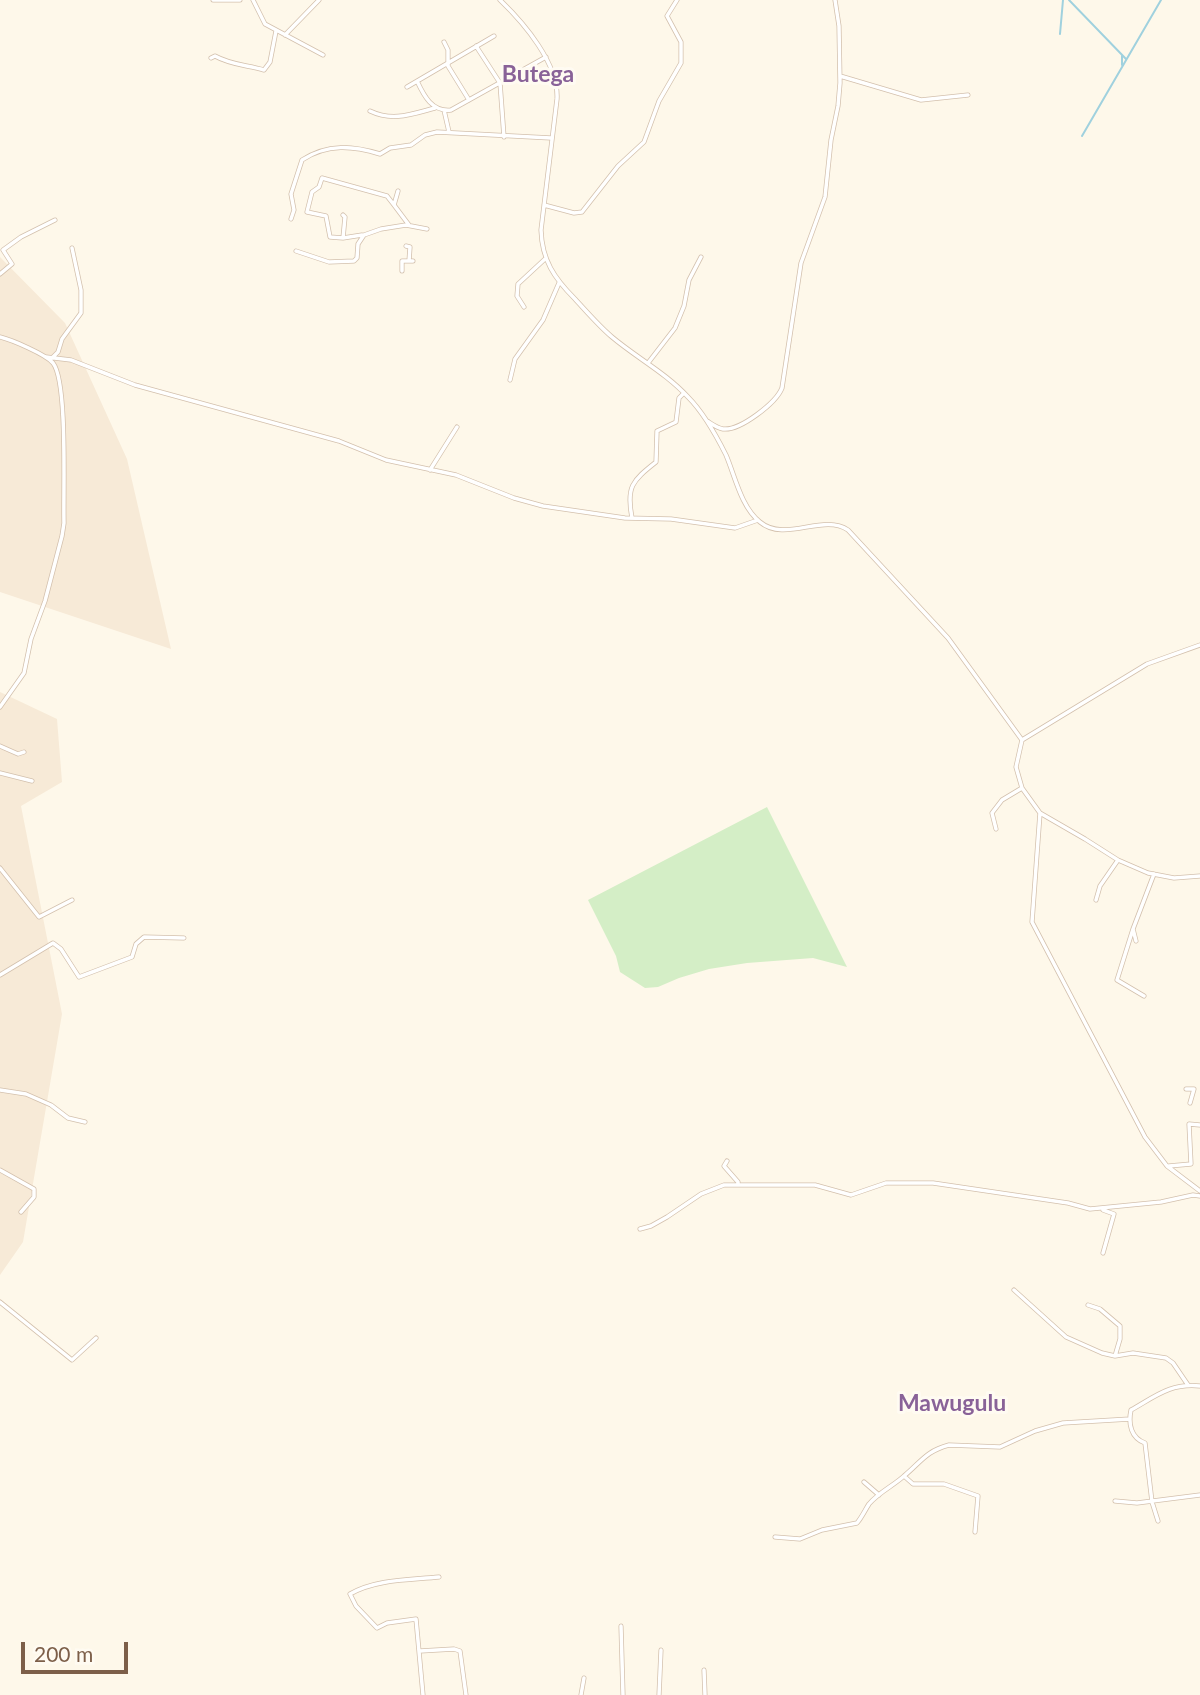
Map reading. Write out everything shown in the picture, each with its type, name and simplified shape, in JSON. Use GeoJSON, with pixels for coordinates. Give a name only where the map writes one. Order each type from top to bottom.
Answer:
{"type":"FeatureCollection","features":[{"type":"Feature","properties":{"kind":"street"},"geometry":{"type":"LineString","coordinates":[[213,0],[240,0]]}},
{"type":"Feature","properties":{"kind":"street"},"geometry":{"type":"LineString","coordinates":[[253,0],[262,20],[276,31],[323,55]]}},
{"type":"Feature","properties":{"kind":"street"},"geometry":{"type":"LineString","coordinates":[[285,35],[319,0]]}},
{"type":"Feature","properties":{"kind":"street"},"geometry":{"type":"LineString","coordinates":[[500,0],[522,22],[546,57],[558,90],[541,230],[545,259],[559,283],[610,335],[684,393],[707,422],[725,453],[747,504],[758,520],[777,528],[803,529],[834,524],[848,530],[948,638],[1022,740]]}},
{"type":"Feature","properties":{"kind":"street"},"geometry":{"type":"LineString","coordinates":[[543,204],[574,214],[582,212],[618,166],[644,142],[659,101],[681,63],[681,42],[667,16],[677,0]]}},
{"type":"Feature","properties":{"kind":"street"},"geometry":{"type":"LineString","coordinates":[[707,422],[724,429],[735,427],[772,403],[782,388],[801,262],[825,197],[840,76],[839,26],[835,0]]}},
{"type":"Feature","properties":{"kind":"street"},"geometry":{"type":"LineString","coordinates":[[211,58],[215,56],[236,66],[251,66],[264,70],[270,62],[276,31]]}},
{"type":"Feature","properties":{"kind":"street"},"geometry":{"type":"LineString","coordinates":[[407,87],[494,36]]}},
{"type":"Feature","properties":{"kind":"street"},"geometry":{"type":"LineString","coordinates":[[444,42],[448,50],[449,66],[469,100]]}},
{"type":"Feature","properties":{"kind":"street"},"geometry":{"type":"LineString","coordinates":[[476,46],[500,83],[504,137]]}},
{"type":"Feature","properties":{"kind":"street"},"geometry":{"type":"LineString","coordinates":[[417,81],[429,103],[436,108],[451,110],[546,57]]}},
{"type":"Feature","properties":{"kind":"street"},"geometry":{"type":"LineString","coordinates":[[840,76],[921,100],[968,95]]}},
{"type":"Feature","properties":{"kind":"street"},"geometry":{"type":"LineString","coordinates":[[370,111],[396,117],[436,108]]}},
{"type":"Feature","properties":{"kind":"street"},"geometry":{"type":"LineString","coordinates":[[444,110],[449,132]]}},
{"type":"Feature","properties":{"kind":"street"},"geometry":{"type":"LineString","coordinates":[[291,219],[294,210],[291,194],[302,160],[337,146],[347,149],[357,147],[380,154],[390,148],[411,145],[429,132],[551,138]]}},
{"type":"Feature","properties":{"kind":"street"},"geometry":{"type":"LineString","coordinates":[[409,225],[387,196],[322,178],[319,187],[312,192],[307,212],[326,216],[330,237],[364,235],[381,229],[409,225],[427,229]]}},
{"type":"Feature","properties":{"kind":"street"},"geometry":{"type":"LineString","coordinates":[[394,205],[398,191]]}},
{"type":"Feature","properties":{"kind":"street"},"geometry":{"type":"LineString","coordinates":[[343,215],[343,238]]}},
{"type":"Feature","properties":{"kind":"street"},"geometry":{"type":"LineString","coordinates":[[0,274],[12,264],[3,250],[21,237],[55,220]]}},
{"type":"Feature","properties":{"kind":"street"},"geometry":{"type":"LineString","coordinates":[[296,251],[329,262],[354,261],[357,258],[358,244],[364,235]]}},
{"type":"Feature","properties":{"kind":"street"},"geometry":{"type":"LineString","coordinates":[[402,271],[401,263],[411,261],[410,247],[406,246]]}},
{"type":"Feature","properties":{"kind":"street"},"geometry":{"type":"LineString","coordinates":[[52,358],[80,313],[81,290],[72,248]]}},
{"type":"Feature","properties":{"kind":"street"},"geometry":{"type":"LineString","coordinates":[[648,363],[675,328],[684,306],[689,280],[701,257]]}},
{"type":"Feature","properties":{"kind":"street"},"geometry":{"type":"LineString","coordinates":[[524,307],[517,296],[518,284],[545,259]]}},
{"type":"Feature","properties":{"kind":"street"},"geometry":{"type":"LineString","coordinates":[[510,380],[515,359],[543,320],[559,283]]}},
{"type":"Feature","properties":{"kind":"street"},"geometry":{"type":"LineString","coordinates":[[0,337],[46,357],[71,360],[135,385],[339,441],[386,460],[456,475],[514,498],[543,506],[735,528],[758,520]]}},
{"type":"Feature","properties":{"kind":"street"},"geometry":{"type":"LineString","coordinates":[[0,707],[24,673],[31,639],[45,601],[62,536],[63,398],[55,366],[46,357]]}},
{"type":"Feature","properties":{"kind":"street"},"geometry":{"type":"LineString","coordinates":[[632,518],[629,503],[632,484],[640,473],[656,462],[657,431],[676,422],[679,398],[684,393]]}},
{"type":"Feature","properties":{"kind":"street"},"geometry":{"type":"LineString","coordinates":[[430,470],[457,428]]}},
{"type":"Feature","properties":{"kind":"street"},"geometry":{"type":"LineString","coordinates":[[1200,645],[1147,664],[1022,740],[1016,767],[1022,788],[1040,813],[1118,860],[1154,874],[1174,878],[1200,876]]}},
{"type":"Feature","properties":{"kind":"street"},"geometry":{"type":"LineString","coordinates":[[0,746],[18,754],[24,752]]}},
{"type":"Feature","properties":{"kind":"street"},"geometry":{"type":"LineString","coordinates":[[0,773],[32,780]]}},
{"type":"Feature","properties":{"kind":"street"},"geometry":{"type":"LineString","coordinates":[[996,829],[992,813],[1002,800],[1022,788]]}},
{"type":"Feature","properties":{"kind":"street"},"geometry":{"type":"LineString","coordinates":[[1040,813],[1032,922],[1145,1137],[1167,1166],[1200,1194]]}},
{"type":"Feature","properties":{"kind":"street"},"geometry":{"type":"LineString","coordinates":[[1096,900],[1100,886],[1118,860]]}},
{"type":"Feature","properties":{"kind":"street"},"geometry":{"type":"LineString","coordinates":[[0,868],[39,917],[72,900]]}},
{"type":"Feature","properties":{"kind":"street"},"geometry":{"type":"LineString","coordinates":[[1144,996],[1116,979],[1154,874]]}},
{"type":"Feature","properties":{"kind":"street"},"geometry":{"type":"LineString","coordinates":[[1133,929],[1136,942]]}},
{"type":"Feature","properties":{"kind":"street"},"geometry":{"type":"LineString","coordinates":[[0,975],[53,943],[61,949],[79,977],[132,957],[136,944],[144,937],[184,939]]}},
{"type":"Feature","properties":{"kind":"street"},"geometry":{"type":"LineString","coordinates":[[1186,1089],[1194,1089],[1190,1104]]}},
{"type":"Feature","properties":{"kind":"street"},"geometry":{"type":"LineString","coordinates":[[0,1091],[26,1094],[51,1104],[68,1118],[85,1122]]}},
{"type":"Feature","properties":{"kind":"street"},"geometry":{"type":"LineString","coordinates":[[1167,1166],[1191,1164],[1189,1124],[1200,1125]]}},
{"type":"Feature","properties":{"kind":"street"},"geometry":{"type":"LineString","coordinates":[[727,1161],[724,1166],[738,1185]]}},
{"type":"Feature","properties":{"kind":"street"},"geometry":{"type":"LineString","coordinates":[[0,1170],[34,1189],[34,1197],[21,1212]]}},
{"type":"Feature","properties":{"kind":"street"},"geometry":{"type":"LineString","coordinates":[[640,1229],[667,1217],[701,1194],[724,1185],[815,1185],[851,1195],[886,1183],[933,1183],[1106,1210],[1114,1214],[1103,1253]]}},
{"type":"Feature","properties":{"kind":"street"},"geometry":{"type":"LineString","coordinates":[[1090,1209],[1161,1202],[1200,1194]]}},
{"type":"Feature","properties":{"kind":"street"},"geometry":{"type":"LineString","coordinates":[[1014,1290],[1066,1337],[1091,1349],[1115,1356],[1133,1353],[1166,1358],[1173,1363],[1188,1385]]}},
{"type":"Feature","properties":{"kind":"street"},"geometry":{"type":"LineString","coordinates":[[0,1302],[72,1360],[96,1338]]}},
{"type":"Feature","properties":{"kind":"street"},"geometry":{"type":"LineString","coordinates":[[1088,1305],[1100,1309],[1120,1325],[1115,1356]]}},
{"type":"Feature","properties":{"kind":"street"},"geometry":{"type":"LineString","coordinates":[[1158,1521],[1152,1502],[1145,1443],[1133,1435],[1131,1410],[1162,1391],[1177,1386],[1200,1386]]}},
{"type":"Feature","properties":{"kind":"street"},"geometry":{"type":"LineString","coordinates":[[775,1537],[800,1539],[822,1530],[857,1523],[868,1505],[879,1495],[931,1451],[949,1444],[1000,1447],[1035,1431],[1063,1423],[1130,1419]]}},
{"type":"Feature","properties":{"kind":"street"},"geometry":{"type":"LineString","coordinates":[[904,1476],[913,1485],[944,1484],[978,1496],[975,1531]]}},
{"type":"Feature","properties":{"kind":"street"},"geometry":{"type":"LineString","coordinates":[[864,1482],[879,1495]]}},
{"type":"Feature","properties":{"kind":"street"},"geometry":{"type":"LineString","coordinates":[[1115,1501],[1152,1502],[1200,1495]]}},
{"type":"Feature","properties":{"kind":"street"},"geometry":{"type":"LineString","coordinates":[[423,1695],[416,1619],[387,1623],[377,1628],[349,1594],[363,1586],[439,1577]]}},
{"type":"Feature","properties":{"kind":"street"},"geometry":{"type":"LineString","coordinates":[[621,1626],[623,1695]]}},
{"type":"Feature","properties":{"kind":"street"},"geometry":{"type":"LineString","coordinates":[[420,1651],[454,1648],[460,1651],[466,1695]]}},
{"type":"Feature","properties":{"kind":"street"},"geometry":{"type":"LineString","coordinates":[[659,1695],[661,1650]]}},
{"type":"Feature","properties":{"kind":"street"},"geometry":{"type":"LineString","coordinates":[[704,1670],[705,1695]]}},
{"type":"Feature","properties":{"kind":"street"},"geometry":{"type":"LineString","coordinates":[[581,1695],[584,1678]]}},
{"type":"Feature","properties":{"kind":"shaded area"},"geometry":{"type":"Polygon","coordinates":[[[0,257],[65,323],[127,459],[171,649],[0,592],[0,257]]]}},
{"type":"Feature","properties":{"kind":"shaded area"},"geometry":{"type":"Polygon","coordinates":[[[0,692],[57,719],[62,782],[21,806],[62,1014],[23,1242],[0,1275],[0,692]]]}},
{"type":"Feature","properties":{"kind":"green space"},"geometry":{"type":"Polygon","coordinates":[[[767,807],[847,967],[813,958],[747,963],[709,969],[658,987],[645,988],[620,972],[616,956],[588,900],[767,807]]]}},
{"type":"Feature","properties":{"kind":"waterway"},"geometry":{"type":"LineString","coordinates":[[1060,34],[1063,0]]}},
{"type":"Feature","properties":{"kind":"waterway"},"geometry":{"type":"LineString","coordinates":[[1069,0],[1126,59]]}},
{"type":"Feature","properties":{"kind":"waterway"},"geometry":{"type":"LineString","coordinates":[[1082,136],[1161,0]]}},
{"type":"Feature","properties":{"kind":"waterway"},"geometry":{"type":"LineString","coordinates":[[1122,56],[1122,65]]}},
{"type":"Feature","properties":{"kind":"district","name":"Butega"},"geometry":{"type":"Point","coordinates":[538,75]}},
{"type":"Feature","properties":{"kind":"district","name":"Mawugulu"},"geometry":{"type":"Point","coordinates":[952,1404]}}]}
